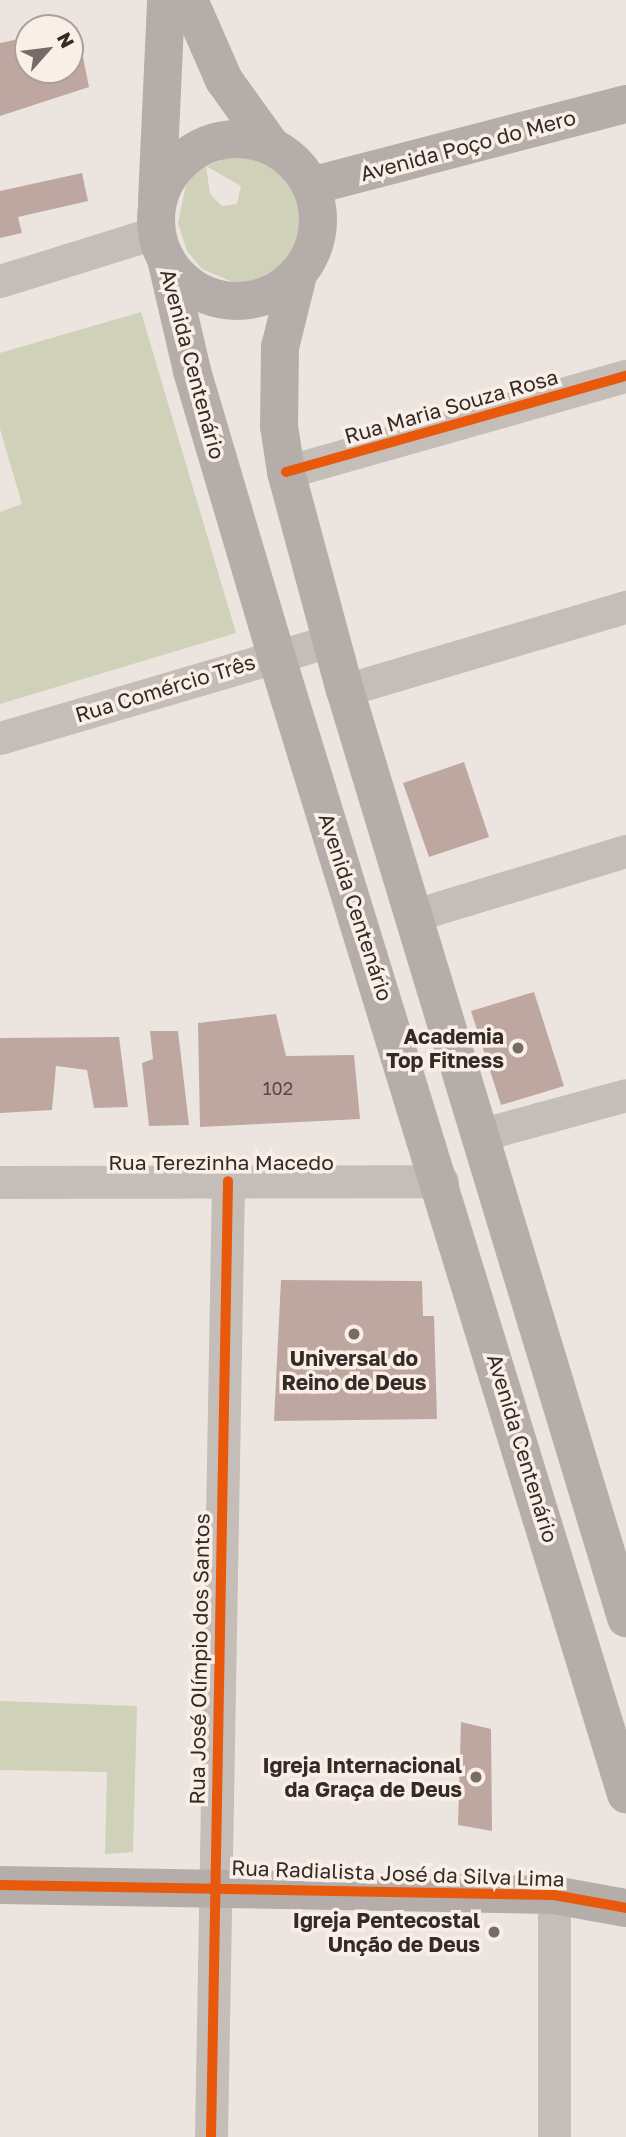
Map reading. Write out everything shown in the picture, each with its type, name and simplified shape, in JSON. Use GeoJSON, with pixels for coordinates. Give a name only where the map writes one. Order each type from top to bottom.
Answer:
{"type":"FeatureCollection","features":[{"type":"Feature","properties":{"kind":"main road","name":"Avenida Centenário"},"geometry":{"type":"LineString","coordinates":[[166,0],[160,232],[188,359],[276,655],[442,1181],[626,1794]]}},
{"type":"Feature","properties":{"kind":"main road"},"geometry":{"type":"LineString","coordinates":[[189,0],[224,80],[272,147],[310,187],[318,231],[298,275],[280,347],[279,426],[286,472],[345,690],[626,1618]]}},
{"type":"Feature","properties":{"kind":"main road","name":"Avenida Poço do Mero"},"geometry":{"type":"LineString","coordinates":[[310,187],[626,104]]}},
{"type":"Feature","properties":{"kind":"main road"},"geometry":{"type":"LineString","coordinates":[[272,147],[248,140],[200,148],[180,162],[160,232],[203,294],[228,301],[278,291],[298,275]]}},
{"type":"Feature","properties":{"kind":"main road"},"geometry":{"type":"LineString","coordinates":[[373,959],[419,929]]}},
{"type":"Feature","properties":{"kind":"main road","name":"Rua Radialista José da Silva Lima"},"geometry":{"type":"LineString","coordinates":[[0,1885],[214,1886],[554,1895],[626,1908]]}},
{"type":"Feature","properties":{"kind":"street"},"geometry":{"type":"LineString","coordinates":[[0,281],[160,232]]}},
{"type":"Feature","properties":{"kind":"street","name":"Rua Maria Souza Rosa"},"geometry":{"type":"LineString","coordinates":[[286,472],[626,376]]}},
{"type":"Feature","properties":{"kind":"street"},"geometry":{"type":"LineString","coordinates":[[345,690],[626,607]]}},
{"type":"Feature","properties":{"kind":"street","name":"Rua Comércio Três"},"geometry":{"type":"LineString","coordinates":[[0,738],[331,640]]}},
{"type":"Feature","properties":{"kind":"street"},"geometry":{"type":"LineString","coordinates":[[419,929],[626,851]]}},
{"type":"Feature","properties":{"kind":"street"},"geometry":{"type":"LineString","coordinates":[[480,1135],[626,1095]]}},
{"type":"Feature","properties":{"kind":"street","name":"Rua José Olímpio dos Santos"},"geometry":{"type":"LineString","coordinates":[[211,2137],[228,1181]]}},
{"type":"Feature","properties":{"kind":"street","name":"Rua Terezinha Macedo"},"geometry":{"type":"LineString","coordinates":[[0,1182],[442,1181]]}},
{"type":"Feature","properties":{"kind":"street"},"geometry":{"type":"LineString","coordinates":[[554,1895],[554,2137]]}},
{"type":"Feature","properties":{"kind":"green space"},"geometry":{"type":"Polygon","coordinates":[[[240,152],[265,156],[288,171],[308,208],[306,234],[296,257],[254,282],[235,283],[202,269],[187,251],[178,223],[186,185],[197,170],[206,166],[240,152]],[[206,166],[210,194],[222,206],[237,204],[241,186],[206,166]]]}},
{"type":"Feature","properties":{"kind":"green space"},"geometry":{"type":"Polygon","coordinates":[[[141,312],[236,633],[0,704],[0,512],[22,504],[0,429],[0,353],[141,312]]]}},
{"type":"Feature","properties":{"kind":"green space"},"geometry":{"type":"Polygon","coordinates":[[[0,1701],[137,1706],[133,1852],[105,1854],[107,1772],[0,1770],[0,1701]]]}},
{"type":"Feature","properties":{"kind":"building"},"geometry":{"type":"Polygon","coordinates":[[[14,40],[14,84],[84,84],[84,62],[89,87],[0,116],[0,43],[14,40]]]}},
{"type":"Feature","properties":{"kind":"building"},"geometry":{"type":"Polygon","coordinates":[[[82,173],[88,201],[18,217],[22,233],[0,238],[0,191],[82,173]]]}},
{"type":"Feature","properties":{"kind":"building"},"geometry":{"type":"Polygon","coordinates":[[[464,762],[489,837],[429,857],[403,783],[464,762]]]}},
{"type":"Feature","properties":{"kind":"building","name":"Academia Top Fitness"},"geometry":{"type":"Polygon","coordinates":[[[534,992],[564,1086],[501,1105],[471,1011],[534,992]]]}},
{"type":"Feature","properties":{"kind":"building"},"geometry":{"type":"Polygon","coordinates":[[[276,1014],[286,1056],[354,1055],[360,1119],[200,1127],[198,1023],[276,1014]]]}},
{"type":"Feature","properties":{"kind":"building"},"geometry":{"type":"Polygon","coordinates":[[[150,1031],[178,1031],[189,1125],[149,1126],[142,1063],[153,1059],[150,1031]]]}},
{"type":"Feature","properties":{"kind":"building"},"geometry":{"type":"Polygon","coordinates":[[[119,1037],[128,1107],[94,1108],[87,1070],[56,1066],[52,1110],[0,1113],[0,1038],[119,1037]]]}},
{"type":"Feature","properties":{"kind":"building","name":"Universal do Reino de Deus"},"geometry":{"type":"Polygon","coordinates":[[[281,1280],[422,1281],[423,1316],[434,1316],[437,1419],[274,1421],[281,1280]]]}},
{"type":"Feature","properties":{"kind":"building","name":"Igreja Internacional da Graça de Deus"},"geometry":{"type":"Polygon","coordinates":[[[461,1722],[491,1729],[492,1831],[458,1825],[461,1722]]]}},
{"type":"Feature","properties":{"kind":"cycle path"},"geometry":{"type":"LineString","coordinates":[[286,472],[626,376]]}},
{"type":"Feature","properties":{"kind":"cycle path"},"geometry":{"type":"LineString","coordinates":[[211,2137],[228,1181]]}},
{"type":"Feature","properties":{"kind":"cycle path"},"geometry":{"type":"LineString","coordinates":[[0,1885],[554,1895],[626,1908]]}},
{"type":"Feature","properties":{"kind":"place","name":"Academia Top Fitness"},"geometry":{"type":"Point","coordinates":[518,1048]}},
{"type":"Feature","properties":{"kind":"place","name":"Universal do Reino de Deus"},"geometry":{"type":"Point","coordinates":[354,1334]}},
{"type":"Feature","properties":{"kind":"place","name":"Igreja Internacional da Graça de Deus"},"geometry":{"type":"Point","coordinates":[476,1777]}},
{"type":"Feature","properties":{"kind":"place","name":"Igreja Pentecostal Unção de Deus"},"geometry":{"type":"Point","coordinates":[494,1932]}}]}
